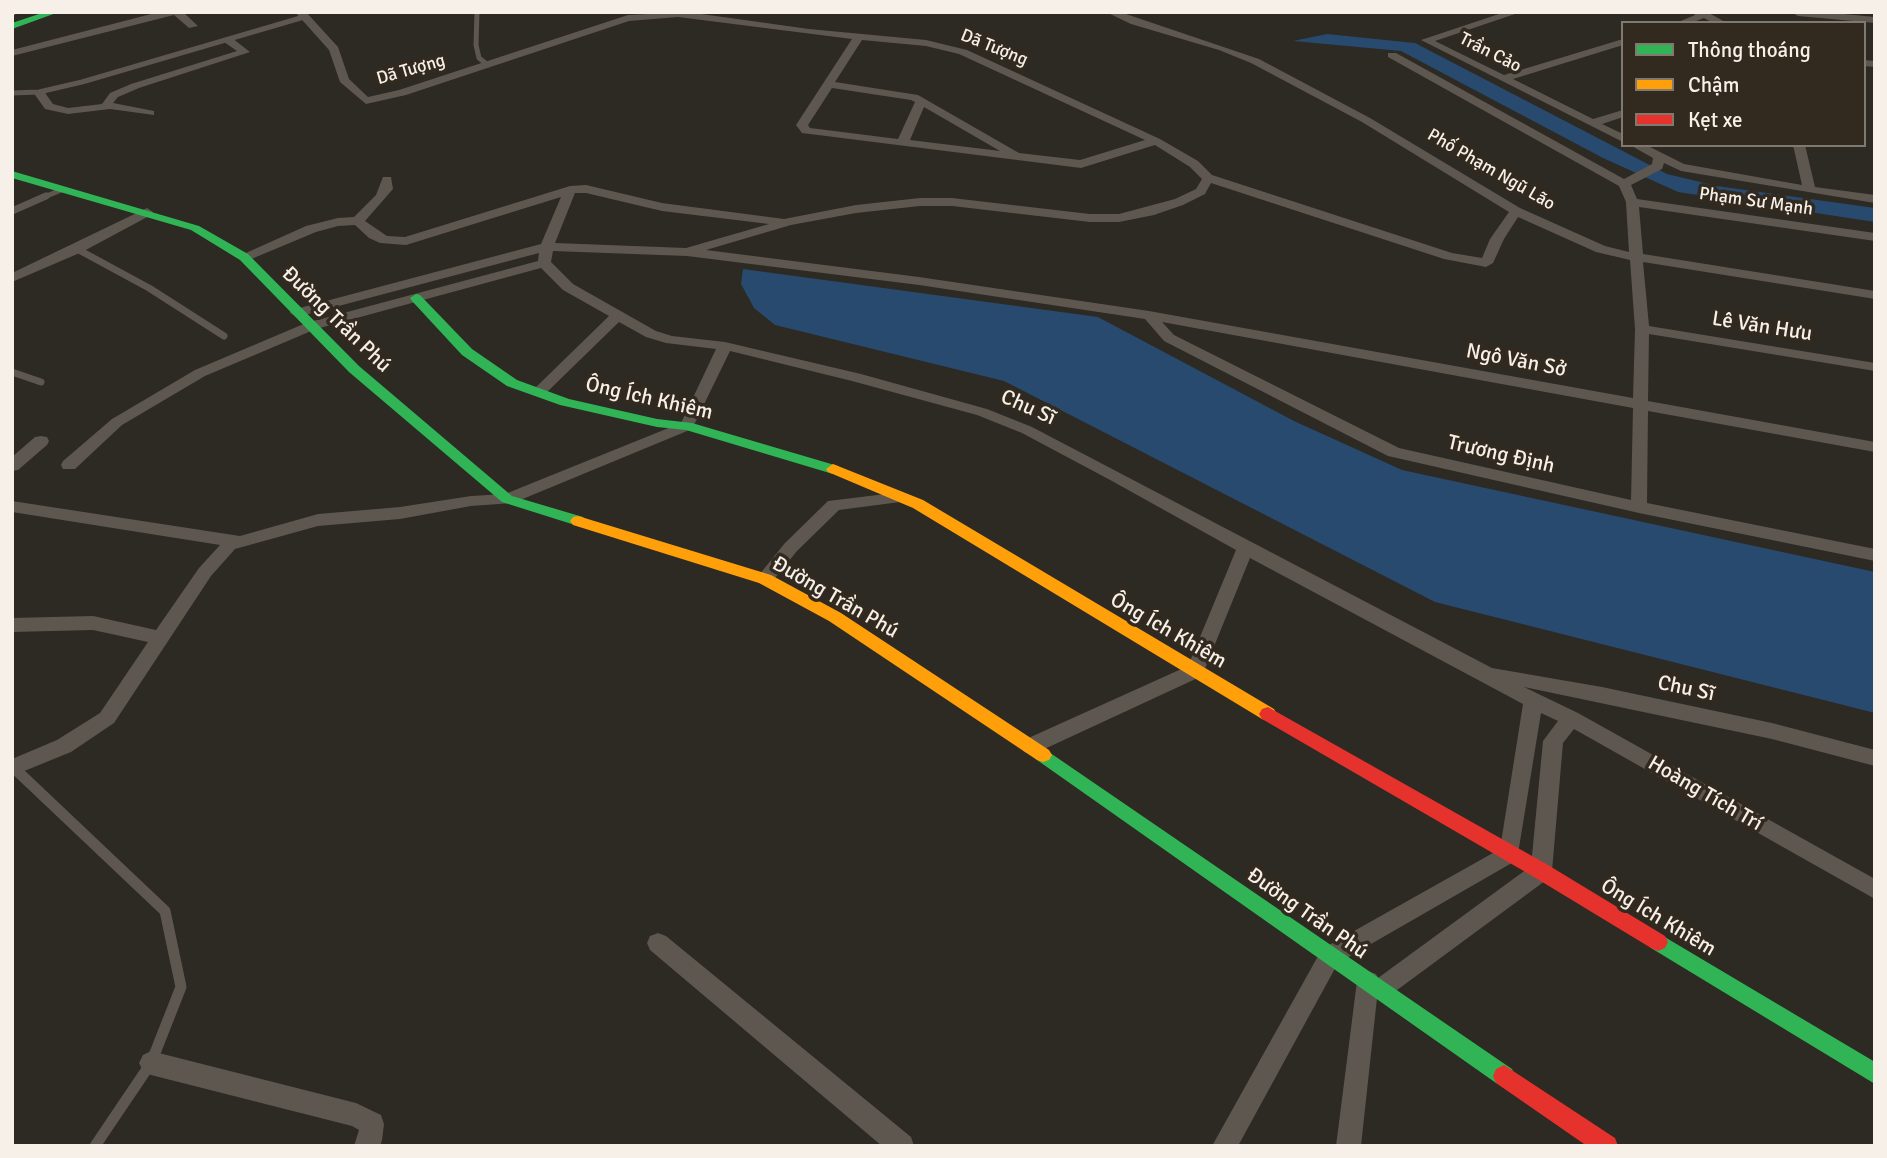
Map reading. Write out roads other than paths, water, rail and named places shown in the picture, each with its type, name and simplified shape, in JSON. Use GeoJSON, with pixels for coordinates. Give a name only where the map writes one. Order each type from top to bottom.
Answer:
{"type":"FeatureCollection","features":[{"type":"Feature","properties":{"kind":"main road"},"geometry":{"type":"LineString","coordinates":[[12,26],[55,12]]}},
{"type":"Feature","properties":{"kind":"main road","name":"Đường Trần Phú"},"geometry":{"type":"LineString","coordinates":[[12,174],[195,228],[244,257],[354,369],[507,499],[765,579],[835,617],[1031,746],[1607,1146]]}},
{"type":"Feature","properties":{"kind":"main road","name":"Ông Ích Khiêm"},"geometry":{"type":"LineString","coordinates":[[416,298],[467,352],[512,383],[605,411],[657,423],[687,426],[842,472],[918,504],[1195,671],[1541,871],[1875,1074]]}},
{"type":"Feature","properties":{"kind":"street"},"geometry":{"type":"LineString","coordinates":[[12,53],[174,12],[193,26]]}},
{"type":"Feature","properties":{"kind":"street","name":"Phố Phạm Ngũ Lão"},"geometry":{"type":"LineString","coordinates":[[1111,12],[1127,20],[1223,47],[1255,61],[1366,120],[1517,211],[1601,249],[1635,257],[1875,295]]}},
{"type":"Feature","properties":{"kind":"street","name":"Trần Cảo"},"geometry":{"type":"LineString","coordinates":[[1516,12],[1426,40],[1621,138]]}},
{"type":"Feature","properties":{"kind":"street","name":"Dã Tượng"},"geometry":{"type":"LineString","coordinates":[[302,14],[334,49],[344,80],[366,101],[402,93],[628,18],[679,13],[859,37],[926,43],[963,52],[1156,141],[1194,164],[1208,178],[1406,243],[1486,263],[1497,239],[1517,211]]}},
{"type":"Feature","properties":{"kind":"street"},"geometry":{"type":"LineString","coordinates":[[1798,13],[1875,20]]}},
{"type":"Feature","properties":{"kind":"street"},"geometry":{"type":"LineString","coordinates":[[1701,14],[1717,21]]}},
{"type":"Feature","properties":{"kind":"street"},"geometry":{"type":"LineString","coordinates":[[859,37],[802,125],[806,131],[1081,164],[1156,141]]}},
{"type":"Feature","properties":{"kind":"street"},"geometry":{"type":"LineString","coordinates":[[110,106],[108,99],[121,91],[245,52],[228,40]]}},
{"type":"Feature","properties":{"kind":"street"},"geometry":{"type":"LineString","coordinates":[[1503,79],[1621,43]]}},
{"type":"Feature","properties":{"kind":"street"},"geometry":{"type":"LineString","coordinates":[[1392,55],[1627,182],[1632,202],[1642,329],[1639,508]]}},
{"type":"Feature","properties":{"kind":"street"},"geometry":{"type":"LineString","coordinates":[[827,85],[906,94],[1023,158]]}},
{"type":"Feature","properties":{"kind":"street"},"geometry":{"type":"LineString","coordinates":[[39,92],[50,107],[68,111],[110,106],[150,113]]}},
{"type":"Feature","properties":{"kind":"street"},"geometry":{"type":"LineString","coordinates":[[902,144],[921,100]]}},
{"type":"Feature","properties":{"kind":"street"},"geometry":{"type":"LineString","coordinates":[[1591,124],[1621,114]]}},
{"type":"Feature","properties":{"kind":"street"},"geometry":{"type":"LineString","coordinates":[[1639,147],[1660,162],[1681,167],[1875,199]]}},
{"type":"Feature","properties":{"kind":"street"},"geometry":{"type":"LineString","coordinates":[[1798,147],[1809,190]]}},
{"type":"Feature","properties":{"kind":"street"},"geometry":{"type":"LineString","coordinates":[[1627,182],[1660,162]]}},
{"type":"Feature","properties":{"kind":"street"},"geometry":{"type":"LineString","coordinates":[[297,313],[545,255],[687,252],[789,222],[856,209],[920,202],[952,202],[1090,218],[1119,218],[1150,212],[1179,202],[1201,191],[1208,178]]}},
{"type":"Feature","properties":{"kind":"street"},"geometry":{"type":"LineString","coordinates":[[244,257],[311,229],[338,222],[358,221],[381,198],[387,189],[387,180]]}},
{"type":"Feature","properties":{"kind":"street"},"geometry":{"type":"LineString","coordinates":[[358,221],[374,235],[385,240],[406,242],[570,190],[586,189],[662,207],[789,222]]}},
{"type":"Feature","properties":{"kind":"street"},"geometry":{"type":"LineString","coordinates":[[545,255],[570,190]]}},
{"type":"Feature","properties":{"kind":"street","name":"Phạm Sư Mạnh"},"geometry":{"type":"LineString","coordinates":[[1632,202],[1875,237]]}},
{"type":"Feature","properties":{"kind":"street"},"geometry":{"type":"LineString","coordinates":[[12,278],[77,249],[147,212]]}},
{"type":"Feature","properties":{"kind":"street","name":"Ngô Văn Sở"},"geometry":{"type":"LineString","coordinates":[[687,252],[919,281],[1149,315],[1875,447]]}},
{"type":"Feature","properties":{"kind":"street"},"geometry":{"type":"LineString","coordinates":[[69,465],[117,422],[200,373],[311,326],[416,298],[545,255]]}},
{"type":"Feature","properties":{"kind":"street","name":"Chu Sĩ"},"geometry":{"type":"LineString","coordinates":[[545,255],[568,287],[650,334],[671,340],[725,346],[856,377],[993,417],[1027,430],[1533,701]]}},
{"type":"Feature","properties":{"kind":"street"},"geometry":{"type":"LineString","coordinates":[[539,392],[618,315]]}},
{"type":"Feature","properties":{"kind":"street","name":"Trương Định"},"geometry":{"type":"LineString","coordinates":[[1149,315],[1169,338],[1394,452],[1639,508],[1875,555]]}},
{"type":"Feature","properties":{"kind":"street","name":"Lê Văn Hưu"},"geometry":{"type":"LineString","coordinates":[[1642,329],[1875,367]]}},
{"type":"Feature","properties":{"kind":"street"},"geometry":{"type":"LineString","coordinates":[[13,768],[64,746],[107,718],[205,572],[229,545],[318,520],[507,499],[687,426],[725,346]]}},
{"type":"Feature","properties":{"kind":"street"},"geometry":{"type":"LineString","coordinates":[[12,466],[41,440]]}},
{"type":"Feature","properties":{"kind":"street"},"geometry":{"type":"LineString","coordinates":[[765,579],[791,547],[834,505],[902,497]]}},
{"type":"Feature","properties":{"kind":"street"},"geometry":{"type":"LineString","coordinates":[[12,506],[240,542]]}},
{"type":"Feature","properties":{"kind":"street"},"geometry":{"type":"LineString","coordinates":[[1031,746],[1195,671],[1245,548]]}},
{"type":"Feature","properties":{"kind":"street"},"geometry":{"type":"LineString","coordinates":[[12,625],[93,623],[161,638]]}},
{"type":"Feature","properties":{"kind":"street","name":"Chu Sĩ"},"geometry":{"type":"LineString","coordinates":[[1485,673],[1602,694],[1772,731],[1875,758]]}},
{"type":"Feature","properties":{"kind":"street"},"geometry":{"type":"LineString","coordinates":[[1224,1146],[1330,956],[1510,854],[1533,701]]}},
{"type":"Feature","properties":{"kind":"street","name":"Hoàng Tích Trí"},"geometry":{"type":"LineString","coordinates":[[1533,701],[1571,718],[1875,890]]}},
{"type":"Feature","properties":{"kind":"street"},"geometry":{"type":"LineString","coordinates":[[1348,1146],[1375,985],[1541,871],[1553,741],[1571,718]]}},
{"type":"Feature","properties":{"kind":"street"},"geometry":{"type":"LineString","coordinates":[[658,943],[902,1146]]}},
{"type":"Feature","properties":{"kind":"street"},"geometry":{"type":"LineString","coordinates":[[150,1063],[356,1115],[372,1124],[370,1140],[366,1146]]}},
{"type":"Feature","properties":{"kind":"lane"},"geometry":{"type":"LineString","coordinates":[[477,12],[476,45],[480,58],[488,65]]}},
{"type":"Feature","properties":{"kind":"lane"},"geometry":{"type":"LineString","coordinates":[[12,93],[39,92],[228,40],[302,14]]}},
{"type":"Feature","properties":{"kind":"lane"},"geometry":{"type":"LineString","coordinates":[[12,211],[61,190]]}},
{"type":"Feature","properties":{"kind":"lane"},"geometry":{"type":"LineString","coordinates":[[77,249],[149,288],[224,336]]}},
{"type":"Feature","properties":{"kind":"lane"},"geometry":{"type":"LineString","coordinates":[[12,372],[41,382]]}},
{"type":"Feature","properties":{"kind":"lane"},"geometry":{"type":"LineString","coordinates":[[13,768],[165,911],[181,987],[150,1063],[95,1146]]}},
{"type":"Feature","properties":{"kind":"water"},"geometry":{"type":"Polygon","coordinates":[[[1327,34],[1415,43],[1667,174],[1717,186],[1875,208],[1875,222],[1678,192],[1603,158],[1401,51],[1293,41],[1327,34]]]}},
{"type":"Feature","properties":{"kind":"water"},"geometry":{"type":"Polygon","coordinates":[[[743,269],[1098,317],[1294,421],[1402,470],[1875,572],[1875,713],[1435,602],[1004,381],[775,325],[754,308],[741,284],[743,269]]]}}]}
